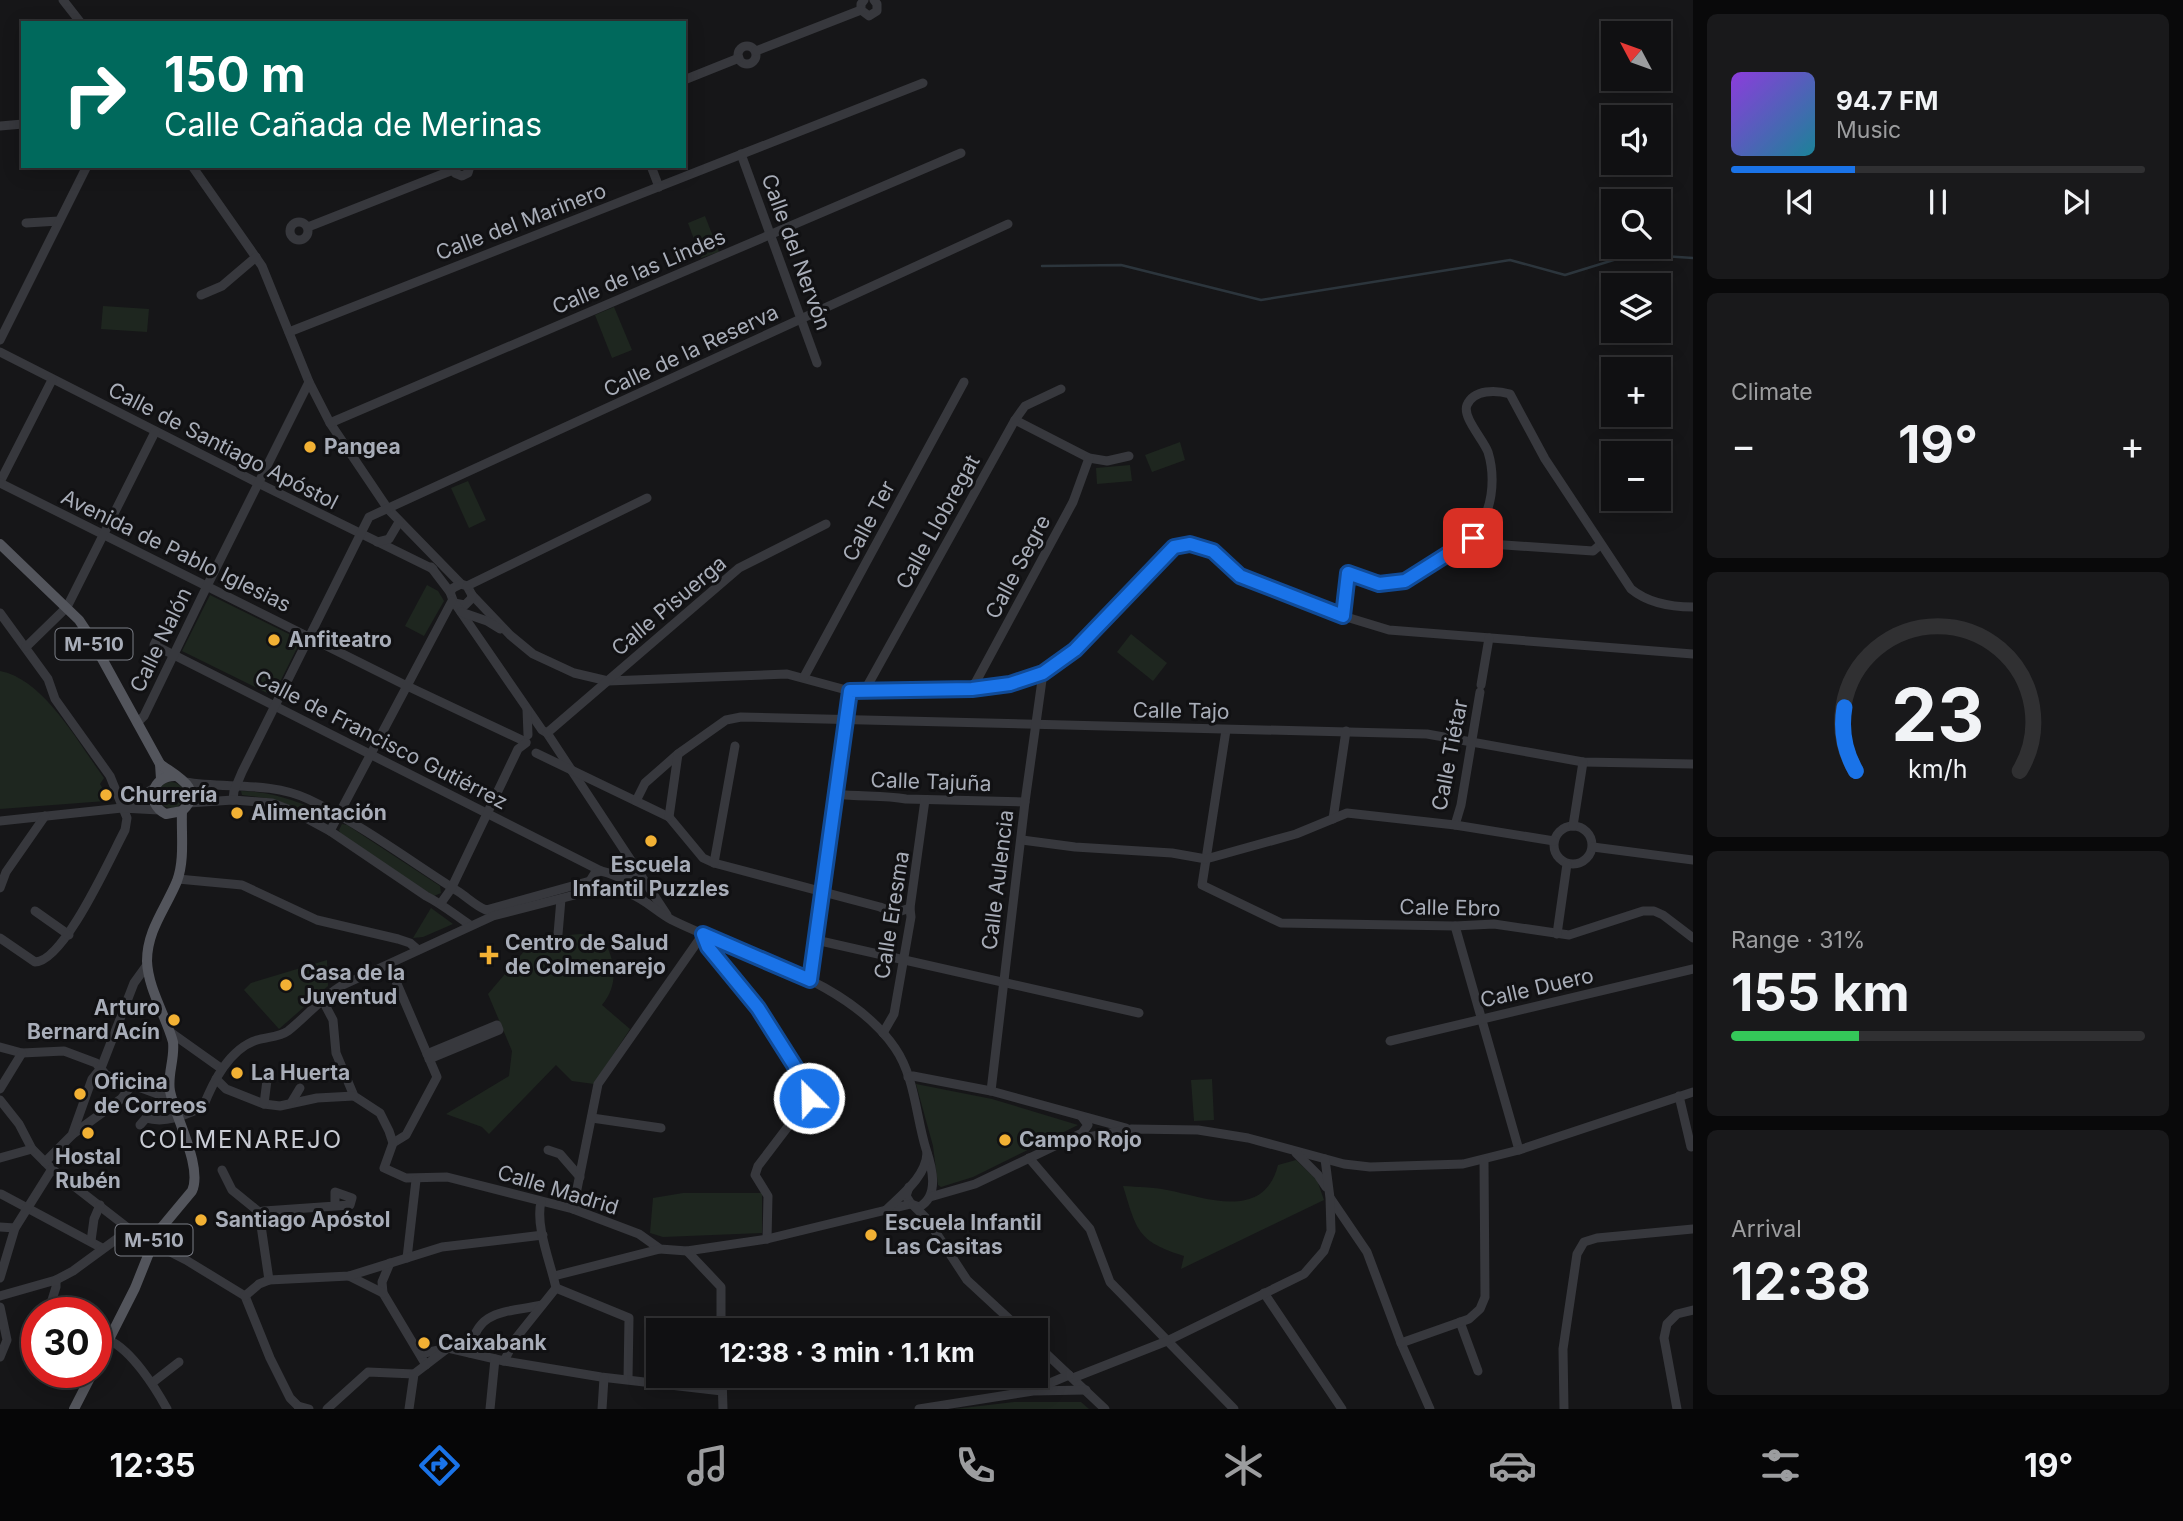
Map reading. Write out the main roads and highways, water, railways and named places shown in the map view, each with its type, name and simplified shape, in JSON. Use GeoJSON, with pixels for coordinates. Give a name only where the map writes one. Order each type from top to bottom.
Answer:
{"type":"FeatureCollection","features":[{"type":"Feature","properties":{"kind":"main road","name":"M-510"},"geometry":{"type":"LineString","coordinates":[[0,544],[67,607],[89,635],[160,764],[181,779],[190,792],[178,880],[158,916],[149,947],[148,964],[149,975],[170,1032],[174,1053],[169,1082],[170,1095],[193,1168],[195,1183],[192,1191],[157,1233],[135,1288],[112,1334]]}},
{"type":"Feature","properties":{"kind":"main road","name":"M-510"},"geometry":{"type":"LineString","coordinates":[[160,764],[153,800],[174,828],[181,858]]}},
{"type":"Feature","properties":{"kind":"main road"},"geometry":{"type":"LineString","coordinates":[[157,783],[169,775],[181,779]]}},
{"type":"Feature","properties":{"kind":"main road"},"geometry":{"type":"LineString","coordinates":[[163,812],[186,807]]}},
{"type":"Feature","properties":{"kind":"main road"},"geometry":{"type":"LineString","coordinates":[[74,1409],[85,1388]]}},
{"type":"Feature","properties":{"kind":"waterway"},"geometry":{"type":"LineString","coordinates":[[1042,266],[1121,265],[1261,300],[1510,260],[1565,275],[1633,254],[1693,258]]}},
{"type":"Feature","properties":{"kind":"place","name":"Pangea"},"geometry":{"type":"Point","coordinates":[310,447]}},
{"type":"Feature","properties":{"kind":"place","name":"Anfiteatro"},"geometry":{"type":"Point","coordinates":[274,640]}},
{"type":"Feature","properties":{"kind":"place","name":"Churrería"},"geometry":{"type":"Point","coordinates":[106,795]}},
{"type":"Feature","properties":{"kind":"place","name":"Alimentación"},"geometry":{"type":"Point","coordinates":[237,813]}},
{"type":"Feature","properties":{"kind":"place","name":"Escuela Infantil Puzzles"},"geometry":{"type":"Point","coordinates":[651,841]}},
{"type":"Feature","properties":{"kind":"place","name":"Centro de Salud de Colmenarejo"},"geometry":{"type":"Point","coordinates":[489,955]}},
{"type":"Feature","properties":{"kind":"place","name":"Casa de la Juventud"},"geometry":{"type":"Point","coordinates":[286,985]}},
{"type":"Feature","properties":{"kind":"place","name":"Arturo Bernard Acín"},"geometry":{"type":"Point","coordinates":[174,1020]}},
{"type":"Feature","properties":{"kind":"place","name":"La Huerta"},"geometry":{"type":"Point","coordinates":[237,1073]}},
{"type":"Feature","properties":{"kind":"place","name":"Oficina de Correos"},"geometry":{"type":"Point","coordinates":[80,1094]}},
{"type":"Feature","properties":{"kind":"place","name":"Hostal Rubén"},"geometry":{"type":"Point","coordinates":[88,1133]}},
{"type":"Feature","properties":{"kind":"place","name":"Campo Rojo"},"geometry":{"type":"Point","coordinates":[1005,1140]}},
{"type":"Feature","properties":{"kind":"place","name":"Santiago Apóstol"},"geometry":{"type":"Point","coordinates":[201,1220]}},
{"type":"Feature","properties":{"kind":"place","name":"Escuela Infantil Las Casitas"},"geometry":{"type":"Point","coordinates":[871,1235]}},
{"type":"Feature","properties":{"kind":"place","name":"Caixabank"},"geometry":{"type":"Point","coordinates":[424,1343]}},
{"type":"Feature","properties":{"kind":"district","name":"COLMENAREJO"},"geometry":{"type":"Point","coordinates":[241,1140]}}]}
